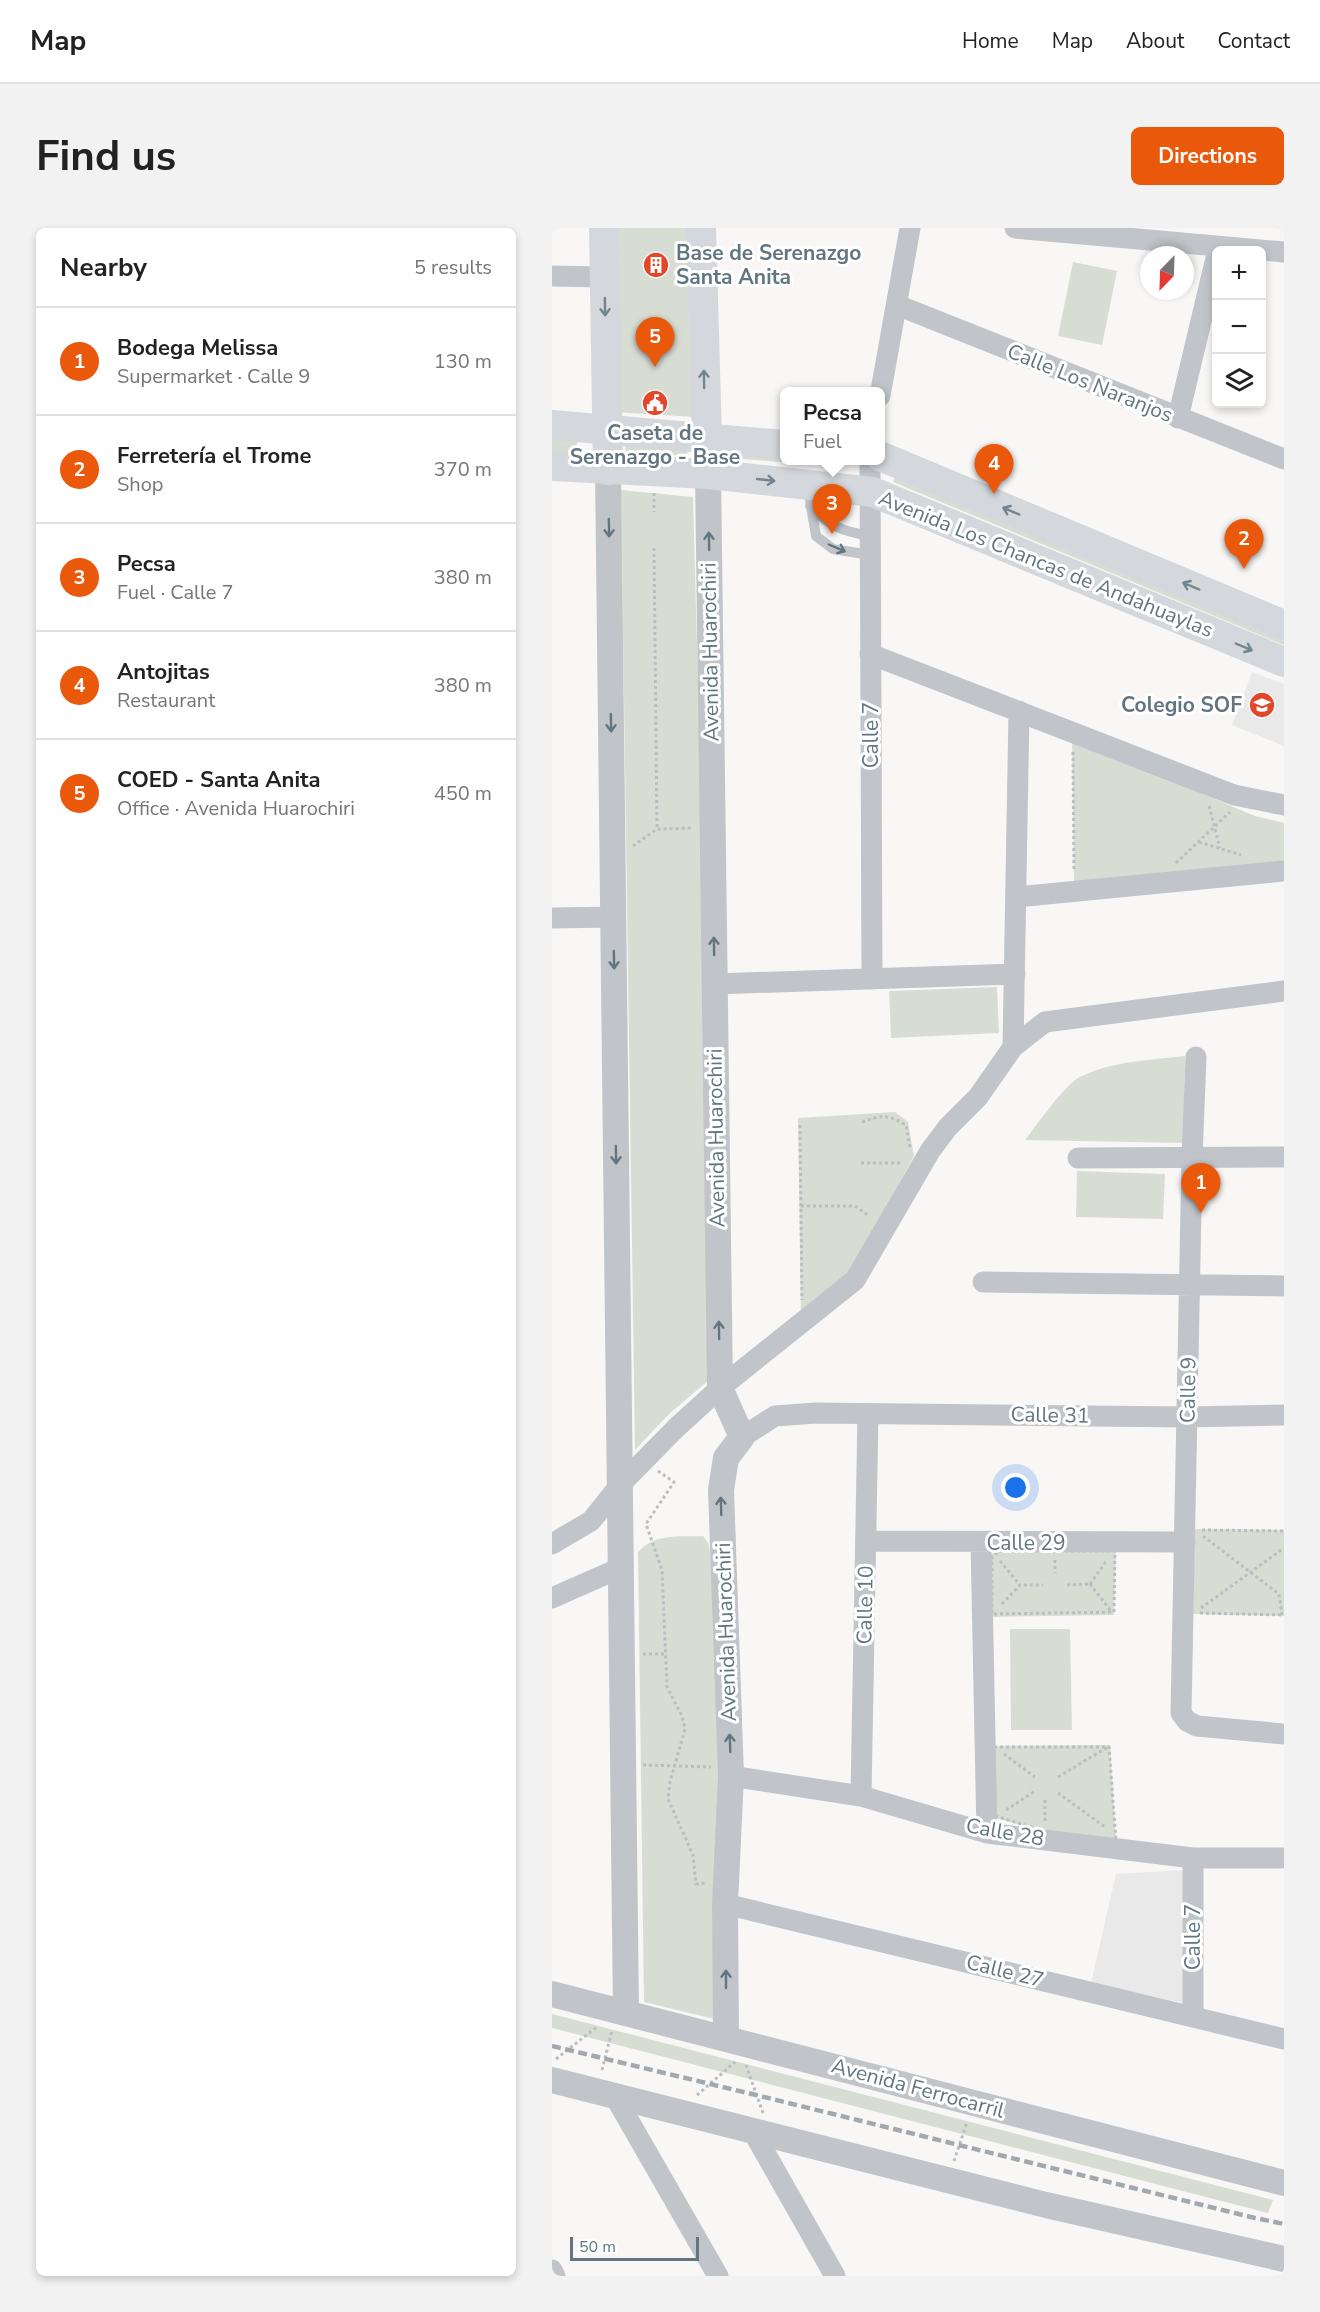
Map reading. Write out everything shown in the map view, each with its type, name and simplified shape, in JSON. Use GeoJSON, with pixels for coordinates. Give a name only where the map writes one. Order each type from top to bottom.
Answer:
{"type":"FeatureCollection","features":[{"type":"Feature","properties":{"kind":"main road"},"geometry":{"type":"LineString","coordinates":[[604,228],[608,470]]}},
{"type":"Feature","properties":{"kind":"main road","name":"Avenida Huarochiri"},"geometry":{"type":"LineString","coordinates":[[701,228],[708,474]]}},
{"type":"Feature","properties":{"kind":"main road"},"geometry":{"type":"LineString","coordinates":[[552,425],[780,445]]}},
{"type":"Feature","properties":{"kind":"main road","name":"Avenida Los Chancas de Andahuaylas"},"geometry":{"type":"LineString","coordinates":[[885,458],[1284,625]]}},
{"type":"Feature","properties":{"kind":"main road","name":"Avenida Los Chancas de Andahuaylas"},"geometry":{"type":"LineString","coordinates":[[552,466],[708,474],[809,495],[869,492],[1284,662]]}},
{"type":"Feature","properties":{"kind":"street"},"geometry":{"type":"LineString","coordinates":[[882,387],[910,228]]}},
{"type":"Feature","properties":{"kind":"street"},"geometry":{"type":"LineString","coordinates":[[1015,228],[1212,251]]}},
{"type":"Feature","properties":{"kind":"street"},"geometry":{"type":"LineString","coordinates":[[1266,252],[1284,252]]}},
{"type":"Feature","properties":{"kind":"street"},"geometry":{"type":"LineString","coordinates":[[552,276],[604,277]]}},
{"type":"Feature","properties":{"kind":"street"},"geometry":{"type":"LineString","coordinates":[[1178,418],[1212,277]]}},
{"type":"Feature","properties":{"kind":"street","name":"Calle Los Naranjos"},"geometry":{"type":"LineString","coordinates":[[897,304],[1284,459]]}},
{"type":"Feature","properties":{"kind":"street","name":"Calle 7"},"geometry":{"type":"LineString","coordinates":[[870,465],[872,979]]}},
{"type":"Feature","properties":{"kind":"street"},"geometry":{"type":"LineString","coordinates":[[608,470],[624,1765],[622,2012]]}},
{"type":"Feature","properties":{"kind":"street","name":"Avenida Huarochiri"},"geometry":{"type":"LineString","coordinates":[[708,474],[720,1388],[742,1437],[726,1458],[721,1490],[731,1772],[725,1904],[738,2045]]}},
{"type":"Feature","properties":{"kind":"street"},"geometry":{"type":"LineString","coordinates":[[870,654],[1234,795],[1284,806]]}},
{"type":"Feature","properties":{"kind":"street"},"geometry":{"type":"LineString","coordinates":[[1013,1047],[1019,711]]}},
{"type":"Feature","properties":{"kind":"street"},"geometry":{"type":"LineString","coordinates":[[1016,897],[1284,871]]}},
{"type":"Feature","properties":{"kind":"street"},"geometry":{"type":"LineString","coordinates":[[552,918],[614,917]]}},
{"type":"Feature","properties":{"kind":"street"},"geometry":{"type":"LineString","coordinates":[[714,984],[1014,974]]}},
{"type":"Feature","properties":{"kind":"street"},"geometry":{"type":"LineString","coordinates":[[552,1544],[591,1521],[620,1485],[676,1428],[720,1388],[855,1280],[930,1151],[948,1127],[978,1097],[1013,1047],[1045,1022],[1284,991]]}},
{"type":"Feature","properties":{"kind":"street","name":"Calle 9"},"geometry":{"type":"LineString","coordinates":[[1196,1057],[1181,1713],[1187,1721],[1197,1726],[1284,1734]]}},
{"type":"Feature","properties":{"kind":"street"},"geometry":{"type":"LineString","coordinates":[[1078,1158],[1284,1157]]}},
{"type":"Feature","properties":{"kind":"street"},"geometry":{"type":"LineString","coordinates":[[983,1282],[1284,1286]]}},
{"type":"Feature","properties":{"kind":"street","name":"Calle 31"},"geometry":{"type":"LineString","coordinates":[[742,1437],[775,1416],[816,1413],[1187,1417],[1284,1415]]}},
{"type":"Feature","properties":{"kind":"street","name":"Calle 10"},"geometry":{"type":"LineString","coordinates":[[861,1796],[868,1414]]}},
{"type":"Feature","properties":{"kind":"street","name":"Calle 29"},"geometry":{"type":"LineString","coordinates":[[866,1541],[988,1548],[1185,1542]]}},
{"type":"Feature","properties":{"kind":"street"},"geometry":{"type":"LineString","coordinates":[[988,1548],[991,1824]]}},
{"type":"Feature","properties":{"kind":"street"},"geometry":{"type":"LineString","coordinates":[[552,1598],[620,1568]]}},
{"type":"Feature","properties":{"kind":"street","name":"Calle 28"},"geometry":{"type":"LineString","coordinates":[[731,1772],[861,1796],[991,1824],[1193,1858],[1284,1858]]}},
{"type":"Feature","properties":{"kind":"street","name":"Calle 7"},"geometry":{"type":"LineString","coordinates":[[1193,1858],[1193,2017]]}},
{"type":"Feature","properties":{"kind":"street","name":"Calle 27"},"geometry":{"type":"LineString","coordinates":[[725,1904],[1284,2038]]}},
{"type":"Feature","properties":{"kind":"street","name":"Avenida Ferrocarril"},"geometry":{"type":"LineString","coordinates":[[552,1994],[738,2045],[974,2102],[1284,2182]]}},
{"type":"Feature","properties":{"kind":"street"},"geometry":{"type":"LineString","coordinates":[[552,2080],[1046,2205],[1284,2259]]}},
{"type":"Feature","properties":{"kind":"street"},"geometry":{"type":"LineString","coordinates":[[605,2093],[718,2276]]}},
{"type":"Feature","properties":{"kind":"street"},"geometry":{"type":"LineString","coordinates":[[761,2133],[836,2275]]}},
{"type":"Feature","properties":{"kind":"street"},"geometry":{"type":"LineString","coordinates":[[552,2270],[555,2276]]}},
{"type":"Feature","properties":{"kind":"lane"},"geometry":{"type":"LineString","coordinates":[[809,495],[829,524],[870,545]]}},
{"type":"Feature","properties":{"kind":"lane"},"geometry":{"type":"LineString","coordinates":[[809,495],[816,536],[833,549],[870,545]]}},
{"type":"Feature","properties":{"kind":"path"},"geometry":{"type":"LineString","coordinates":[[654,486],[654,512]]}},
{"type":"Feature","properties":{"kind":"path"},"geometry":{"type":"LineString","coordinates":[[654,548],[657,829]]}},
{"type":"Feature","properties":{"kind":"path"},"geometry":{"type":"LineString","coordinates":[[1073,752],[1074,876]]}},
{"type":"Feature","properties":{"kind":"path"},"geometry":{"type":"LineString","coordinates":[[1207,798],[1220,848]]}},
{"type":"Feature","properties":{"kind":"path"},"geometry":{"type":"LineString","coordinates":[[1175,864],[1233,808]]}},
{"type":"Feature","properties":{"kind":"path"},"geometry":{"type":"LineString","coordinates":[[613,859],[657,829],[712,829]]}},
{"type":"Feature","properties":{"kind":"path"},"geometry":{"type":"LineString","coordinates":[[1198,842],[1242,855]]}},
{"type":"Feature","properties":{"kind":"path"},"geometry":{"type":"LineString","coordinates":[[862,1122],[881,1115],[906,1125],[910,1152]]}},
{"type":"Feature","properties":{"kind":"path"},"geometry":{"type":"LineString","coordinates":[[800,1125],[802,1305]]}},
{"type":"Feature","properties":{"kind":"path"},"geometry":{"type":"LineString","coordinates":[[861,1163],[905,1163]]}},
{"type":"Feature","properties":{"kind":"path"},"geometry":{"type":"LineString","coordinates":[[801,1206],[855,1206],[876,1220]]}},
{"type":"Feature","properties":{"kind":"path"},"geometry":{"type":"LineString","coordinates":[[658,1471],[674,1482],[646,1524],[662,1570],[667,1687],[682,1716],[685,1729],[668,1799],[693,1855],[696,1884]]}},
{"type":"Feature","properties":{"kind":"path"},"geometry":{"type":"LineString","coordinates":[[1284,1531],[1196,1530],[1251,1572],[1282,1593],[1283,1616],[1195,1613],[1251,1572],[1284,1548]]}},
{"type":"Feature","properties":{"kind":"path"},"geometry":{"type":"LineString","coordinates":[[988,1548],[1020,1585]]}},
{"type":"Feature","properties":{"kind":"path"},"geometry":{"type":"LineString","coordinates":[[988,1548],[999,1551],[1115,1551],[1114,1612],[992,1614]]}},
{"type":"Feature","properties":{"kind":"path"},"geometry":{"type":"LineString","coordinates":[[988,1548],[992,1557],[992,1614]]}},
{"type":"Feature","properties":{"kind":"path"},"geometry":{"type":"LineString","coordinates":[[1067,1585],[1090,1584],[1111,1612]]}},
{"type":"Feature","properties":{"kind":"path"},"geometry":{"type":"LineString","coordinates":[[992,1614],[1020,1585],[1043,1585]]}},
{"type":"Feature","properties":{"kind":"path"},"geometry":{"type":"LineString","coordinates":[[991,1824],[1116,1841],[1109,1746]]}},
{"type":"Feature","properties":{"kind":"path"},"geometry":{"type":"LineString","coordinates":[[994,1747],[1109,1746]]}},
{"type":"Feature","properties":{"kind":"path"},"geometry":{"type":"LineString","coordinates":[[1058,1777],[1109,1746]]}},
{"type":"Feature","properties":{"kind":"path"},"geometry":{"type":"LineString","coordinates":[[991,1824],[994,1747]]}},
{"type":"Feature","properties":{"kind":"path"},"geometry":{"type":"LineString","coordinates":[[994,1747],[1035,1777]]}},
{"type":"Feature","properties":{"kind":"path"},"geometry":{"type":"LineString","coordinates":[[624,1765],[675,1766],[731,1772]]}},
{"type":"Feature","properties":{"kind":"path"},"geometry":{"type":"LineString","coordinates":[[991,1824],[1035,1791]]}},
{"type":"Feature","properties":{"kind":"path"},"geometry":{"type":"LineString","coordinates":[[1058,1793],[1115,1835]]}},
{"type":"Feature","properties":{"kind":"path"},"geometry":{"type":"LineString","coordinates":[[1045,1798],[1045,1831]]}},
{"type":"Feature","properties":{"kind":"path"},"geometry":{"type":"LineString","coordinates":[[552,2062],[622,2012]]}},
{"type":"Feature","properties":{"kind":"path"},"geometry":{"type":"LineString","coordinates":[[605,2093],[622,2012]]}},
{"type":"Feature","properties":{"kind":"path"},"geometry":{"type":"LineString","coordinates":[[677,2111],[738,2045]]}},
{"type":"Feature","properties":{"kind":"path"},"geometry":{"type":"LineString","coordinates":[[738,2045],[761,2133]]}},
{"type":"Feature","properties":{"kind":"path"},"geometry":{"type":"LineString","coordinates":[[947,2180],[974,2102]]}},
{"type":"Feature","properties":{"kind":"shaded area"},"geometry":{"type":"Polygon","coordinates":[[[612,228],[691,228],[694,417],[614,412],[612,228]]]}},
{"type":"Feature","properties":{"kind":"shaded area"},"geometry":{"type":"Polygon","coordinates":[[[1073,262],[1117,271],[1102,345],[1058,336],[1073,262]]]}},
{"type":"Feature","properties":{"kind":"shaded area"},"geometry":{"type":"Polygon","coordinates":[[[552,433],[578,435],[576,456],[552,455],[552,433]]]}},
{"type":"Feature","properties":{"kind":"shaded area"},"geometry":{"type":"Polygon","coordinates":[[[625,441],[688,449],[687,455],[626,457],[625,441]]]}},
{"type":"Feature","properties":{"kind":"shaded area"},"geometry":{"type":"Polygon","coordinates":[[[732,453],[780,457],[780,462],[732,458],[732,453]]]}},
{"type":"Feature","properties":{"kind":"shaded area"},"geometry":{"type":"Polygon","coordinates":[[[817,465],[842,465],[841,467],[817,465]]]}},
{"type":"Feature","properties":{"kind":"shaded area"},"geometry":{"type":"Polygon","coordinates":[[[897,472],[1284,631],[1284,645],[893,482],[897,472]]]}},
{"type":"Feature","properties":{"kind":"shaded area"},"geometry":{"type":"Polygon","coordinates":[[[621,490],[693,497],[700,756],[709,1380],[669,1414],[635,1450],[621,490]]]}},
{"type":"Feature","properties":{"kind":"shaded area","name":"Colegio SOF"},"geometry":{"type":"Polygon","coordinates":[[[1252,672],[1284,684],[1284,746],[1232,725],[1252,672]]]}},
{"type":"Feature","properties":{"kind":"shaded area"},"geometry":{"type":"Polygon","coordinates":[[[1072,739],[1255,816],[1284,823],[1284,865],[1074,888],[1072,739]]]}},
{"type":"Feature","properties":{"kind":"shaded area"},"geometry":{"type":"Polygon","coordinates":[[[997,987],[999,1033],[891,1038],[889,991],[997,987]]]}},
{"type":"Feature","properties":{"kind":"shaded area"},"geometry":{"type":"Polygon","coordinates":[[[1185,1056],[1184,1143],[1025,1140],[1059,1096],[1080,1077],[1118,1064],[1185,1056]]]}},
{"type":"Feature","properties":{"kind":"shaded area"},"geometry":{"type":"Polygon","coordinates":[[[895,1112],[908,1122],[914,1156],[848,1276],[801,1318],[798,1118],[895,1112]]]}},
{"type":"Feature","properties":{"kind":"shaded area"},"geometry":{"type":"Polygon","coordinates":[[[1077,1171],[1165,1174],[1163,1219],[1076,1217],[1077,1171]]]}},
{"type":"Feature","properties":{"kind":"shaded area"},"geometry":{"type":"Polygon","coordinates":[[[1195,1529],[1284,1530],[1284,1616],[1193,1614],[1195,1529]]]}},
{"type":"Feature","properties":{"kind":"shaded area"},"geometry":{"type":"Polygon","coordinates":[[[676,1536],[703,1536],[709,1544],[713,1579],[721,1753],[714,2019],[644,2002],[638,1552],[659,1539],[676,1536]]]}},
{"type":"Feature","properties":{"kind":"shaded area"},"geometry":{"type":"Polygon","coordinates":[[[1116,1549],[1114,1615],[991,1617],[991,1555],[995,1550],[1116,1549]]]}},
{"type":"Feature","properties":{"kind":"shaded area"},"geometry":{"type":"Polygon","coordinates":[[[1010,1629],[1070,1629],[1072,1730],[1011,1730],[1010,1629]]]}},
{"type":"Feature","properties":{"kind":"shaded area"},"geometry":{"type":"Polygon","coordinates":[[[1110,1745],[1116,1842],[1045,1832],[996,1818],[992,1746],[1110,1745]]]}},
{"type":"Feature","properties":{"kind":"shaded area"},"geometry":{"type":"Polygon","coordinates":[[[1185,1870],[1184,2003],[1091,1983],[1116,1874],[1185,1870]]]}},
{"type":"Feature","properties":{"kind":"shaded area"},"geometry":{"type":"Polygon","coordinates":[[[552,2014],[1273,2200],[1268,2213],[552,2028],[552,2014]]]}},
{"type":"Feature","properties":{"kind":"railway"},"geometry":{"type":"LineString","coordinates":[[552,2046],[1284,2224]]}},
{"type":"Feature","properties":{"kind":"place","name":"Base de Serenazgo Santa Anita"},"geometry":{"type":"Point","coordinates":[656,265]}},
{"type":"Feature","properties":{"kind":"place","name":"COED - Santa Anita"},"geometry":{"type":"Point","coordinates":[655,367]}},
{"type":"Feature","properties":{"kind":"place","name":"Caseta de Serenazgo - Base"},"geometry":{"type":"Point","coordinates":[655,403]}},
{"type":"Feature","properties":{"kind":"place","name":"Antojitas"},"geometry":{"type":"Point","coordinates":[994,494]}},
{"type":"Feature","properties":{"kind":"place","name":"Pecsa"},"geometry":{"type":"Point","coordinates":[832,534]}},
{"type":"Feature","properties":{"kind":"place","name":"Ferretería el Trome"},"geometry":{"type":"Point","coordinates":[1244,569]}},
{"type":"Feature","properties":{"kind":"place","name":"Colegio SOF"},"geometry":{"type":"Point","coordinates":[1262,705]}},
{"type":"Feature","properties":{"kind":"place","name":"Bodega Melissa"},"geometry":{"type":"Point","coordinates":[1201,1213]}}]}
